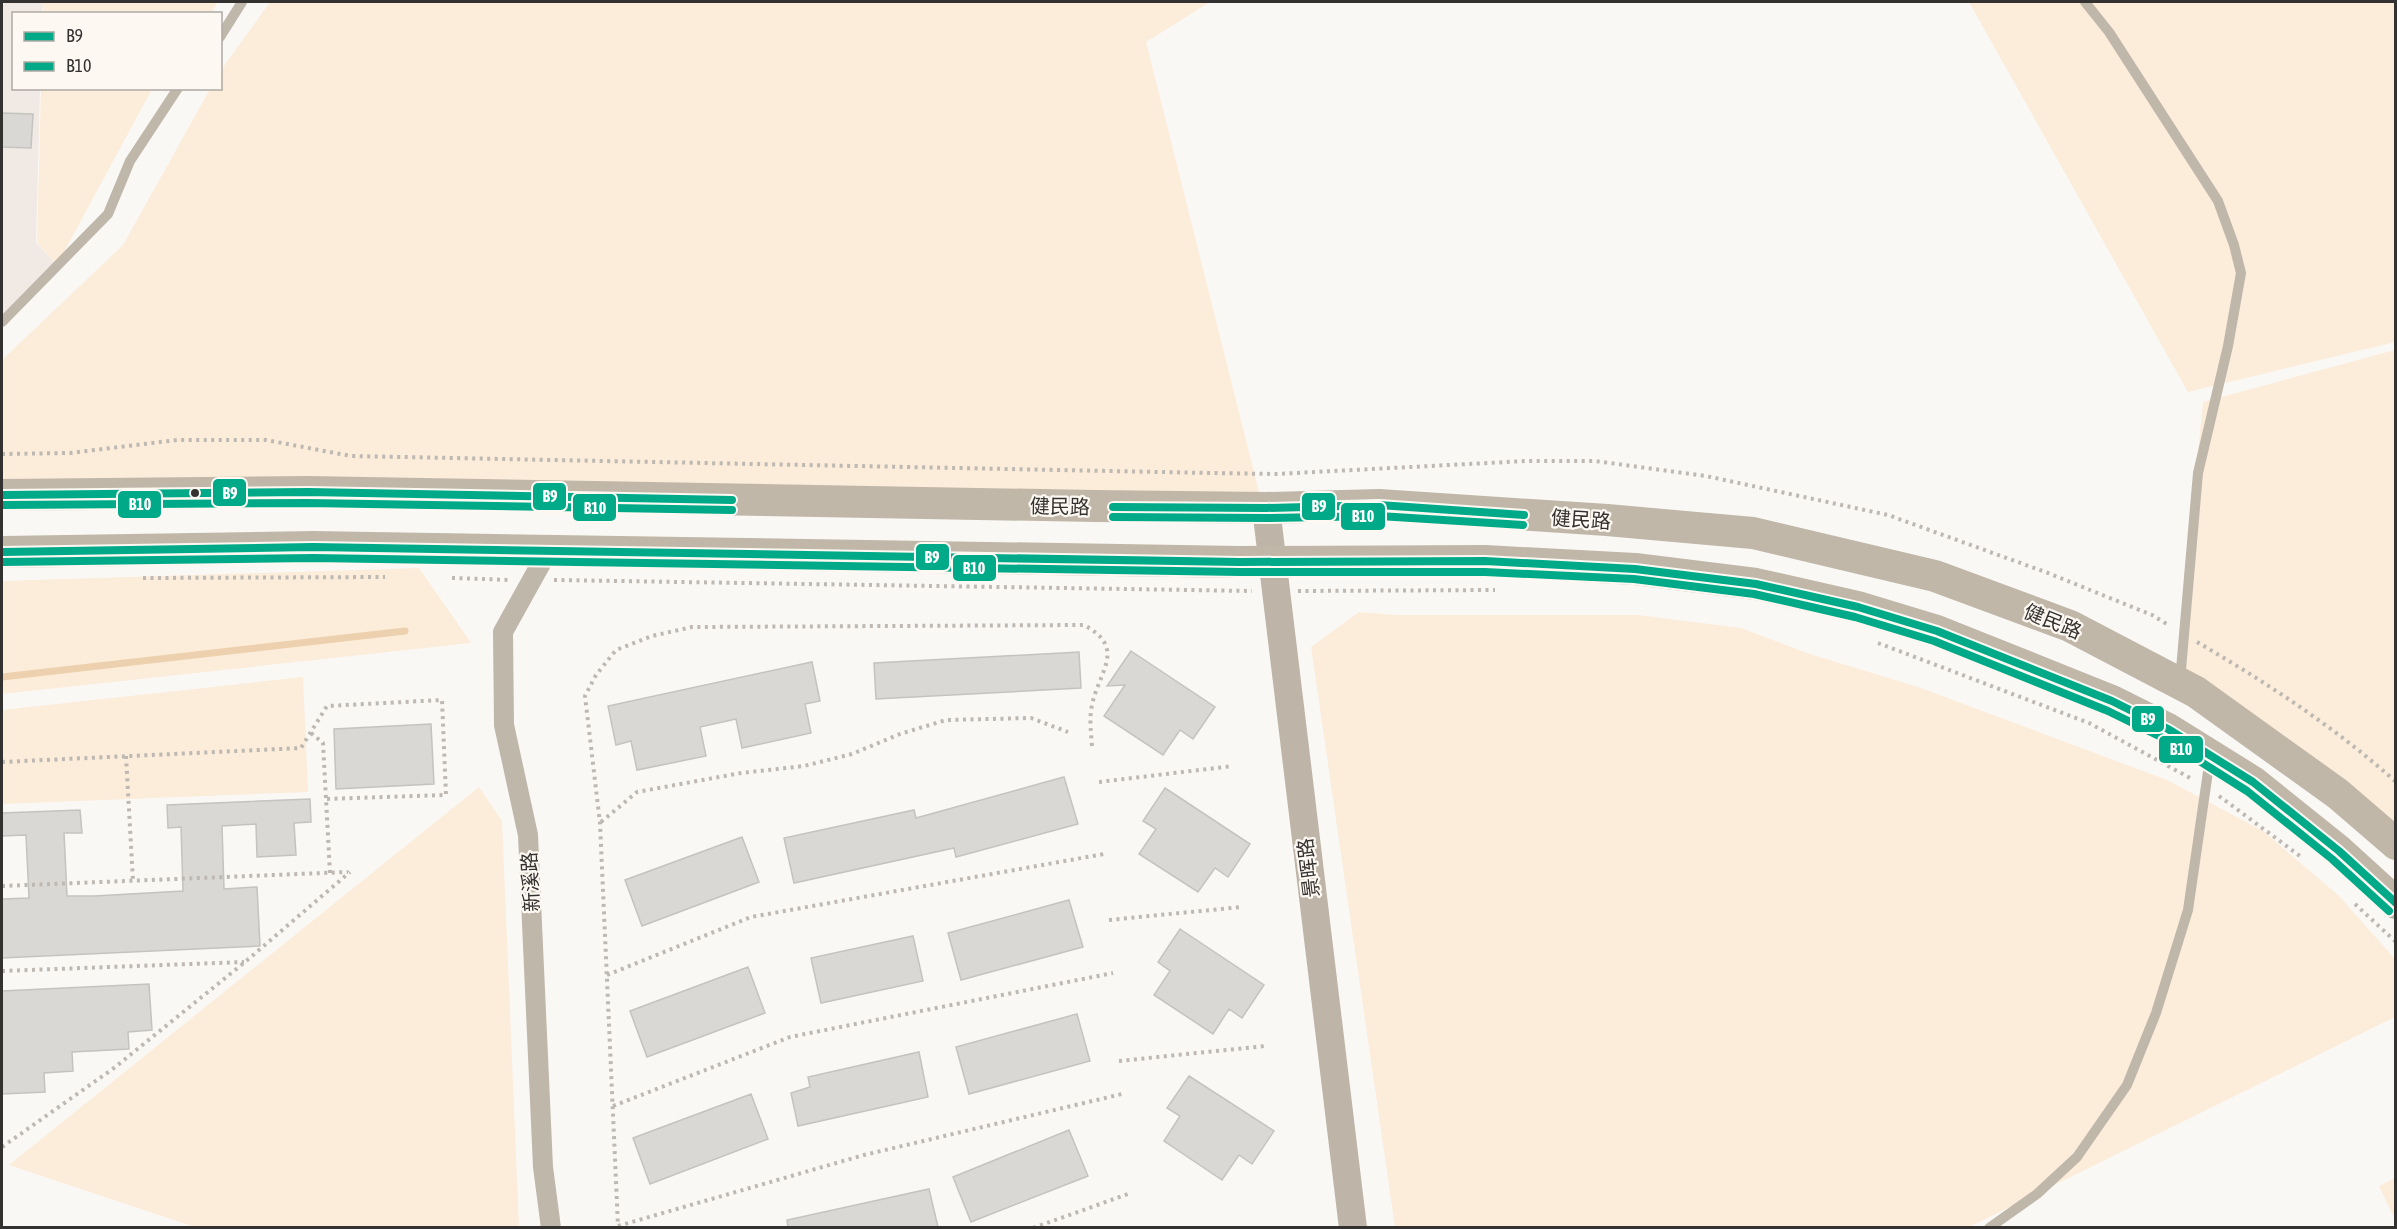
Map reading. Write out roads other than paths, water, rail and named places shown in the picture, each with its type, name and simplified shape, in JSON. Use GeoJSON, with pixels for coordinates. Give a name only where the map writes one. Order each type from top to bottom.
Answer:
{"type":"FeatureCollection","features":[{"type":"Feature","properties":{"kind":"main road","name":"健民路"},"geometry":{"type":"LineString","coordinates":[[2,495],[308,492],[894,504],[1266,508],[1378,505],[1606,520],[1753,533],[1935,576],[2070,626],[2196,692],[2338,794],[2396,844]]}},
{"type":"Feature","properties":{"kind":"main road"},"geometry":{"type":"LineString","coordinates":[[2,552],[313,547],[548,551],[1274,577],[1485,561],[1635,569],[1756,584],[1858,607],[1937,631],[2112,701],[2168,729],[2253,782],[2339,851],[2396,903]]}},
{"type":"Feature","properties":{"kind":"street","name":"景晖路"},"geometry":{"type":"LineString","coordinates":[[1266,508],[1353,1227]]}},
{"type":"Feature","properties":{"kind":"street","name":"新溪路"},"geometry":{"type":"LineString","coordinates":[[548,551],[503,632],[504,725],[528,835],[543,1167],[551,1227]]}},
{"type":"Feature","properties":{"kind":"lane"},"geometry":{"type":"LineString","coordinates":[[222,34],[242,2]]}},
{"type":"Feature","properties":{"kind":"lane"},"geometry":{"type":"LineString","coordinates":[[2085,2],[2109,32],[2218,201],[2234,245],[2241,273],[2228,346],[2198,473],[2180,684]]}},
{"type":"Feature","properties":{"kind":"lane"},"geometry":{"type":"LineString","coordinates":[[2,322],[108,214],[130,161],[177,90]]}},
{"type":"Feature","properties":{"kind":"lane"},"geometry":{"type":"LineString","coordinates":[[1989,1227],[2037,1194],[2077,1157],[2127,1085],[2156,1013],[2188,910],[2210,755]]}},
{"type":"Feature","properties":{"kind":"waterway"},"geometry":{"type":"LineString","coordinates":[[2,677],[405,631]]}}]}
